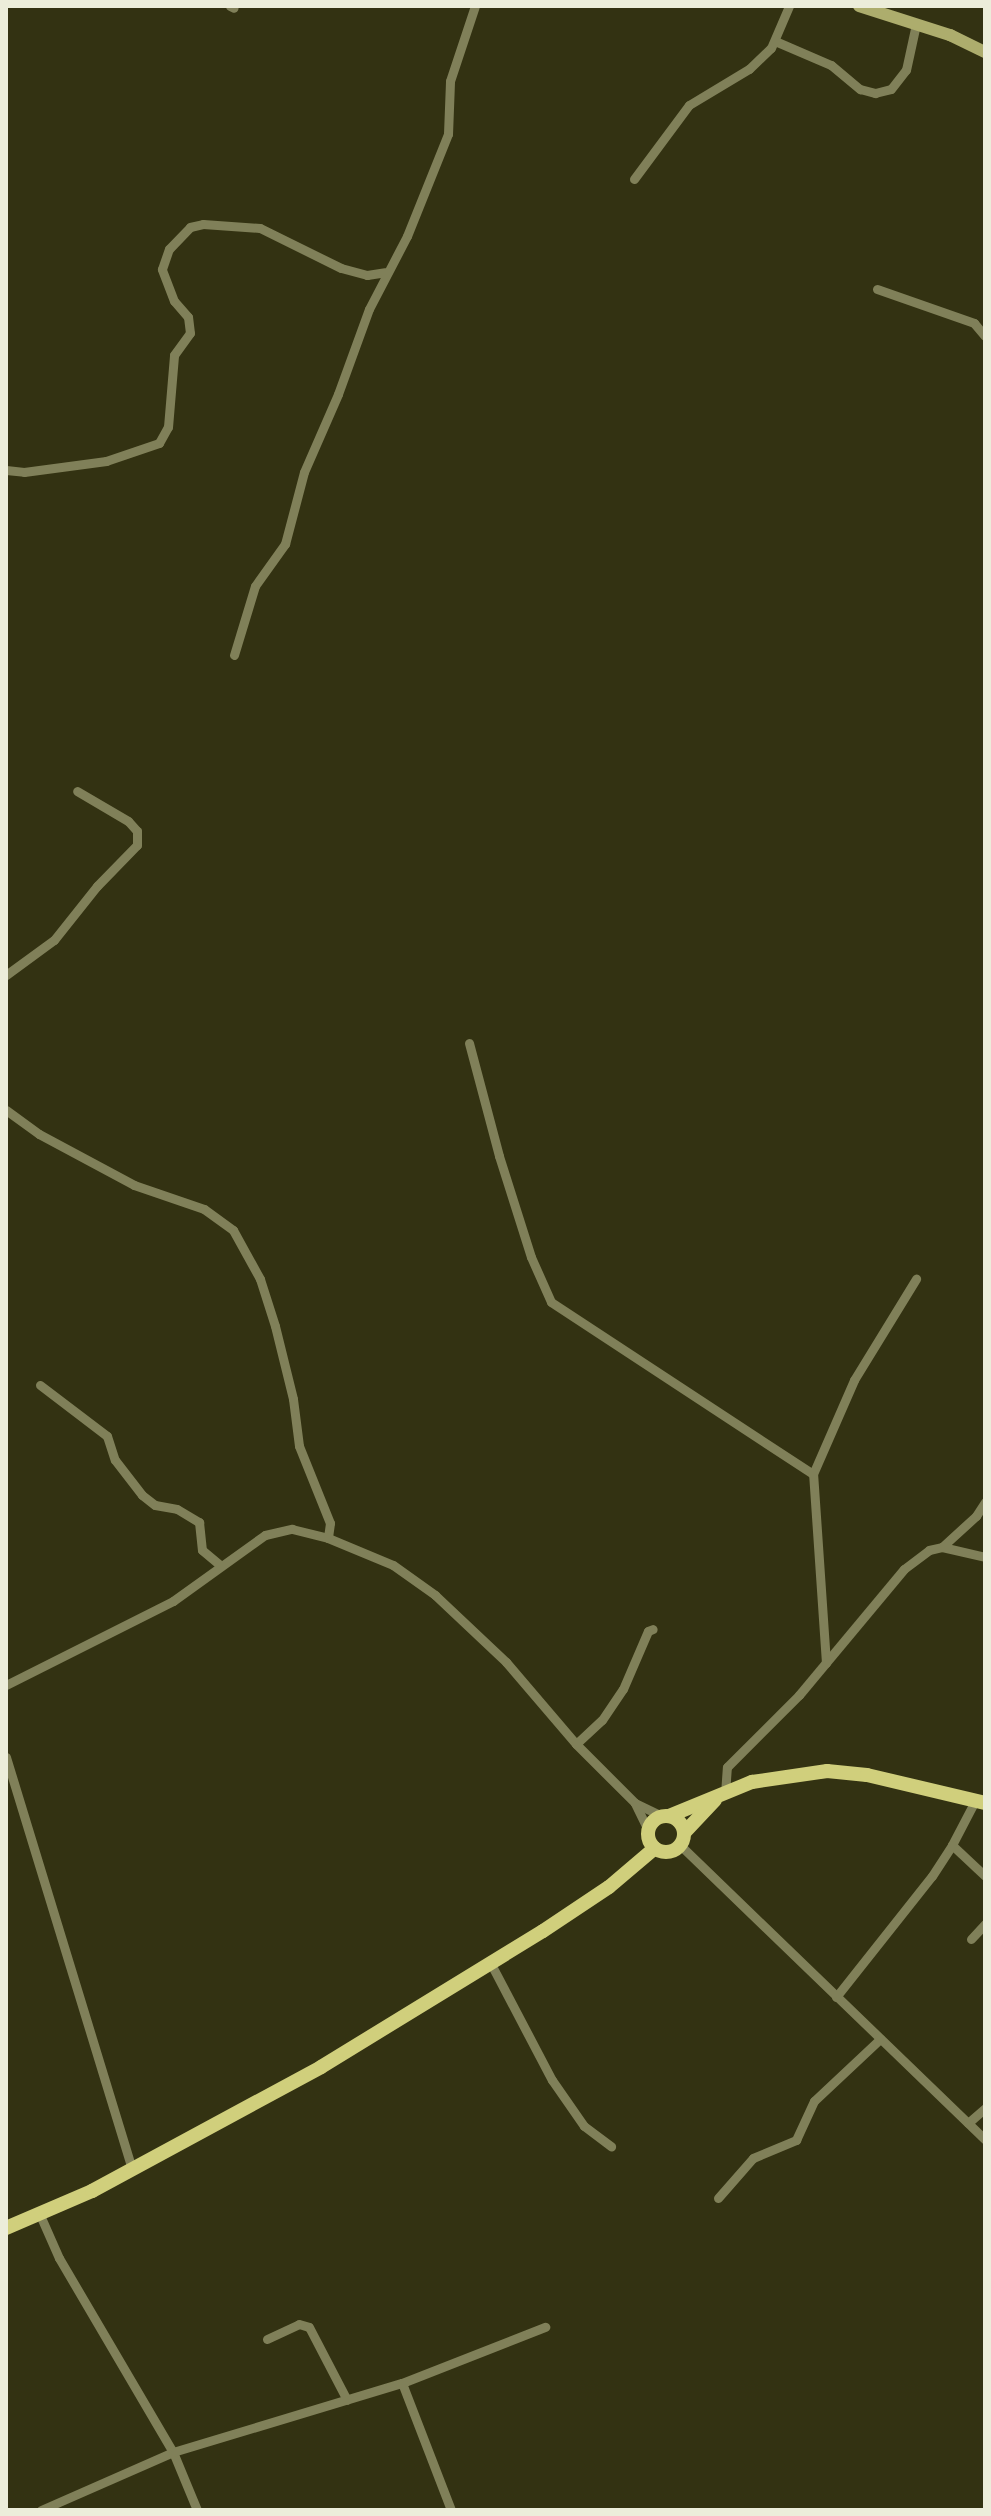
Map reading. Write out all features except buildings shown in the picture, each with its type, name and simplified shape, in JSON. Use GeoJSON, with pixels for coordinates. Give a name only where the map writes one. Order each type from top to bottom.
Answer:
{"type":"FeatureCollection","features":[{"type":"Feature","properties":{"kind":"main road"},"geometry":{"type":"LineString","coordinates":[[722,1795],[671,1851],[655,1848],[649,1840],[648,1830],[653,1821],[722,1795],[778,1776],[827,1771],[867,1775],[980,1801]]}},
{"type":"Feature","properties":{"kind":"main road"},"geometry":{"type":"LineString","coordinates":[[665,1816],[678,1820],[682,1839]]}},
{"type":"Feature","properties":{"kind":"main road"},"geometry":{"type":"LineString","coordinates":[[6,2228],[40,2215],[132,2169],[321,2067],[491,1964],[609,1887],[655,1848]]}},
{"type":"Feature","properties":{"kind":"street"},"geometry":{"type":"LineString","coordinates":[[234,655],[255,586],[285,544],[304,472],[385,272],[407,236],[448,134],[450,81],[475,6]]}},
{"type":"Feature","properties":{"kind":"street"},"geometry":{"type":"LineString","coordinates":[[634,179],[689,105],[749,69],[775,41],[789,6]]}},
{"type":"Feature","properties":{"kind":"street"},"geometry":{"type":"LineString","coordinates":[[859,6],[916,24],[985,52]]}},
{"type":"Feature","properties":{"kind":"street"},"geometry":{"type":"LineString","coordinates":[[775,41],[831,65],[860,89],[875,93],[891,89],[906,70],[916,24]]}},
{"type":"Feature","properties":{"kind":"street"},"geometry":{"type":"LineString","coordinates":[[6,470],[24,472],[106,461],[159,443],[168,427],[174,355],[190,333],[190,324],[174,301],[162,269],[169,249],[190,227],[203,224],[260,228],[341,268],[367,275],[385,272]]}},
{"type":"Feature","properties":{"kind":"street"},"geometry":{"type":"LineString","coordinates":[[877,289],[974,323],[985,336]]}},
{"type":"Feature","properties":{"kind":"street"},"geometry":{"type":"LineString","coordinates":[[6,975],[54,940],[97,886],[137,845],[137,831],[128,821],[77,791]]}},
{"type":"Feature","properties":{"kind":"street"},"geometry":{"type":"LineString","coordinates":[[469,1043],[499,1156],[531,1257],[551,1302],[813,1474]]}},
{"type":"Feature","properties":{"kind":"street"},"geometry":{"type":"LineString","coordinates":[[6,1110],[39,1134],[122,1178],[204,1209],[233,1230],[260,1279],[272,1314],[293,1399],[299,1446],[330,1523],[328,1538]]}},
{"type":"Feature","properties":{"kind":"street"},"geometry":{"type":"LineString","coordinates":[[826,1663],[813,1474],[854,1380],[916,1279]]}},
{"type":"Feature","properties":{"kind":"street"},"geometry":{"type":"LineString","coordinates":[[40,1385],[107,1436],[115,1460],[142,1495],[155,1505],[177,1509],[199,1522],[202,1550],[220,1565]]}},
{"type":"Feature","properties":{"kind":"street"},"geometry":{"type":"LineString","coordinates":[[942,1547],[976,1516],[985,1502]]}},
{"type":"Feature","properties":{"kind":"street"},"geometry":{"type":"LineString","coordinates":[[6,1685],[173,1601],[265,1535],[292,1529],[328,1538],[393,1565],[435,1595],[506,1662],[576,1744],[635,1803],[648,1830]]}},
{"type":"Feature","properties":{"kind":"street"},"geometry":{"type":"LineString","coordinates":[[722,1795],[727,1767],[826,1663],[904,1569],[929,1550],[942,1547],[985,1557]]}},
{"type":"Feature","properties":{"kind":"street"},"geometry":{"type":"LineString","coordinates":[[576,1744],[602,1720],[623,1689],[648,1631],[653,1629]]}},
{"type":"Feature","properties":{"kind":"street"},"geometry":{"type":"LineString","coordinates":[[6,1757],[132,2169]]}},
{"type":"Feature","properties":{"kind":"street"},"geometry":{"type":"LineString","coordinates":[[836,1997],[932,1876],[980,1801]]}},
{"type":"Feature","properties":{"kind":"street"},"geometry":{"type":"LineString","coordinates":[[635,1803],[665,1816]]}},
{"type":"Feature","properties":{"kind":"street"},"geometry":{"type":"LineString","coordinates":[[682,1839],[836,1997],[985,2140]]}},
{"type":"Feature","properties":{"kind":"street"},"geometry":{"type":"LineString","coordinates":[[952,1845],[985,1876]]}},
{"type":"Feature","properties":{"kind":"street"},"geometry":{"type":"LineString","coordinates":[[971,1939],[985,1924]]}},
{"type":"Feature","properties":{"kind":"street"},"geometry":{"type":"LineString","coordinates":[[491,1964],[552,2080],[584,2126],[611,2146]]}},
{"type":"Feature","properties":{"kind":"street"},"geometry":{"type":"LineString","coordinates":[[718,2198],[753,2158],[796,2140],[814,2101],[880,2039]]}},
{"type":"Feature","properties":{"kind":"street"},"geometry":{"type":"LineString","coordinates":[[968,2123],[985,2108]]}},
{"type":"Feature","properties":{"kind":"street"},"geometry":{"type":"LineString","coordinates":[[40,2215],[59,2258],[173,2452],[197,2510]]}},
{"type":"Feature","properties":{"kind":"street"},"geometry":{"type":"LineString","coordinates":[[267,2339],[299,2324],[309,2327],[347,2400]]}},
{"type":"Feature","properties":{"kind":"street"},"geometry":{"type":"LineString","coordinates":[[41,2510],[173,2452],[402,2383],[545,2327]]}},
{"type":"Feature","properties":{"kind":"street"},"geometry":{"type":"LineString","coordinates":[[402,2383],[451,2510]]}}]}
